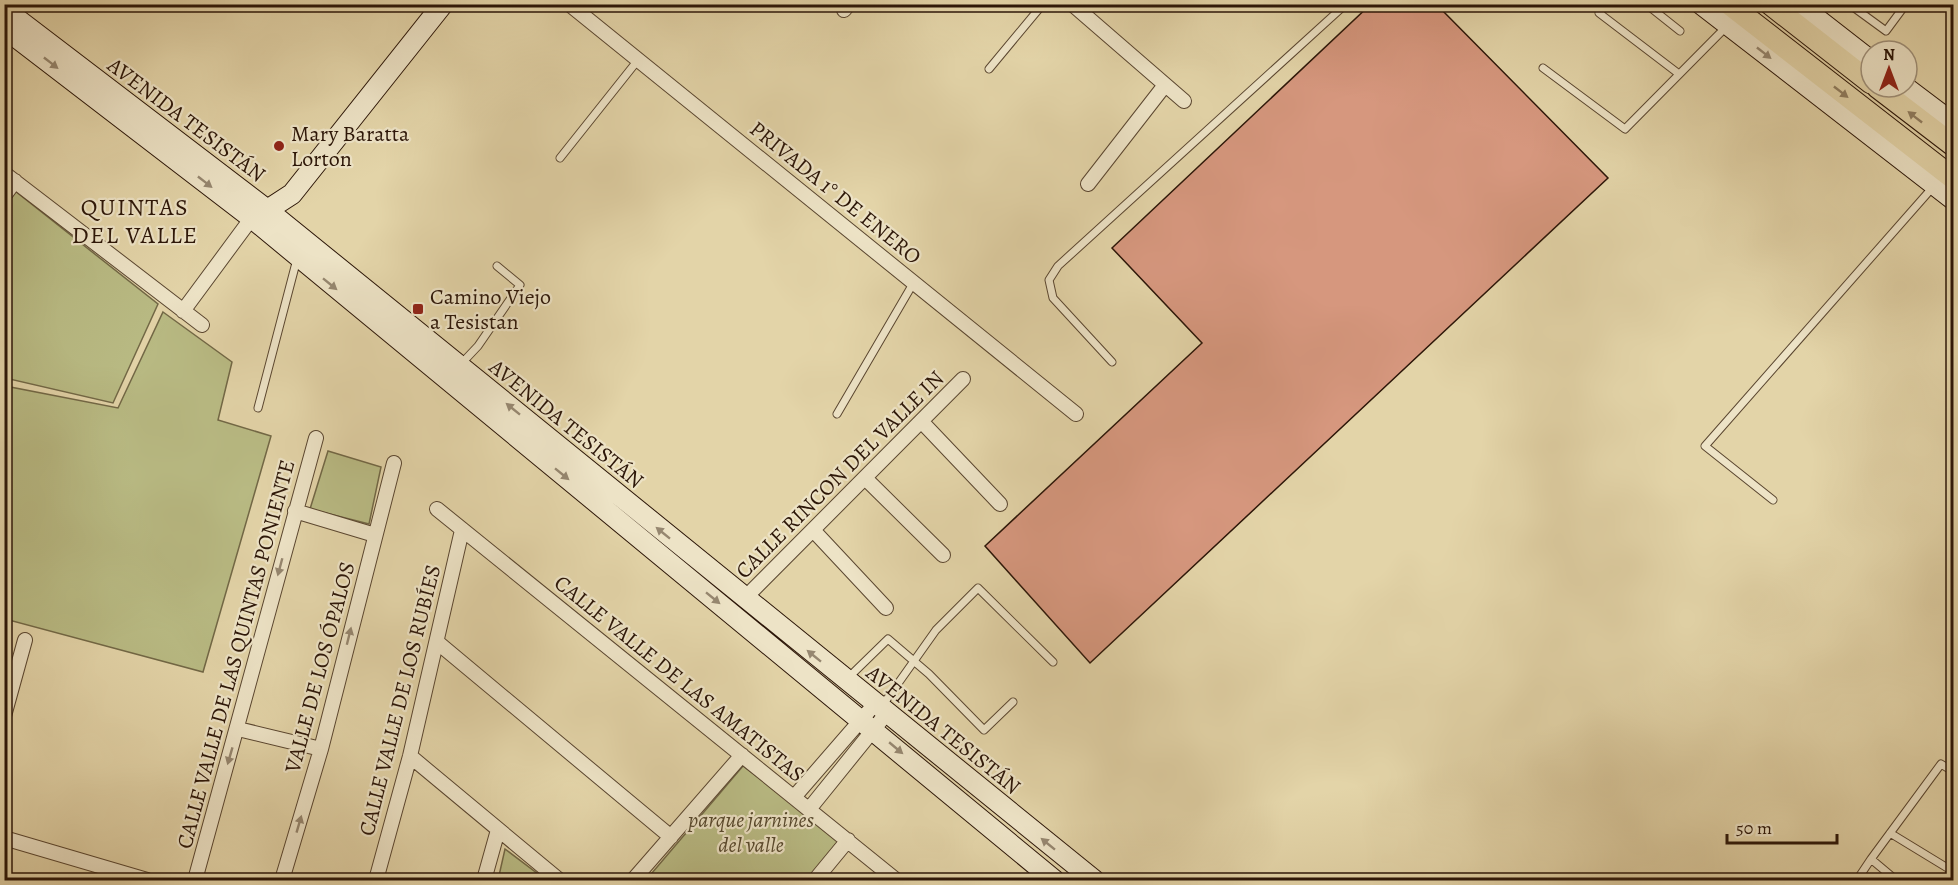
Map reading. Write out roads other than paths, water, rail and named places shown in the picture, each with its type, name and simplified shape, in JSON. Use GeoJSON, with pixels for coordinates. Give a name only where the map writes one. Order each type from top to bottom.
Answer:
{"type":"FeatureCollection","features":[{"type":"Feature","properties":{"kind":"main road"},"geometry":{"type":"LineString","coordinates":[[1770,4],[1859,73]]}},
{"type":"Feature","properties":{"kind":"main road"},"geometry":{"type":"LineString","coordinates":[[1728,15],[1947,175]]}},
{"type":"Feature","properties":{"kind":"main road"},"geometry":{"type":"LineString","coordinates":[[1892,99],[1953,146]]}},
{"type":"Feature","properties":{"kind":"street"},"geometry":{"type":"LineString","coordinates":[[183,310],[248,223],[292,194],[443,4]]}},
{"type":"Feature","properties":{"kind":"street","name":"PRIVADA 1° DE ENERO"},"geometry":{"type":"LineString","coordinates":[[568,4],[1076,414]]}},
{"type":"Feature","properties":{"kind":"street"},"geometry":{"type":"LineString","coordinates":[[1072,4],[1184,101]]}},
{"type":"Feature","properties":{"kind":"street"},"geometry":{"type":"LineString","coordinates":[[1701,4],[1728,15]]}},
{"type":"Feature","properties":{"kind":"street"},"geometry":{"type":"LineString","coordinates":[[1798,4],[1859,52]]}},
{"type":"Feature","properties":{"kind":"street","name":"AVENIDA TESISTÁN"},"geometry":{"type":"LineString","coordinates":[[9,15],[260,214],[459,366],[845,681],[1054,880]]}},
{"type":"Feature","properties":{"kind":"street"},"geometry":{"type":"LineString","coordinates":[[1088,184],[1165,85]]}},
{"type":"Feature","properties":{"kind":"street"},"geometry":{"type":"LineString","coordinates":[[1919,98],[1953,124]]}},
{"type":"Feature","properties":{"kind":"street"},"geometry":{"type":"LineString","coordinates":[[1947,175],[1953,201]]}},
{"type":"Feature","properties":{"kind":"street"},"geometry":{"type":"LineString","coordinates":[[4,196],[10,177],[202,325]]}},
{"type":"Feature","properties":{"kind":"street","name":"AVENIDA TESISTÁN"},"geometry":{"type":"LineString","coordinates":[[260,214],[298,257],[876,713],[1094,880]]}},
{"type":"Feature","properties":{"kind":"street","name":"CALLE RINCON DEL VALLE IN"},"geometry":{"type":"LineString","coordinates":[[744,599],[963,379]]}},
{"type":"Feature","properties":{"kind":"street"},"geometry":{"type":"LineString","coordinates":[[921,421],[1000,504]]}},
{"type":"Feature","properties":{"kind":"street","name":"CALLE VALLE DE LAS QUINTAS PONIENTE"},"geometry":{"type":"LineString","coordinates":[[195,880],[316,438]]}},
{"type":"Feature","properties":{"kind":"street","name":"VALLE DE LOS ÓPALOS"},"geometry":{"type":"LineString","coordinates":[[282,880],[321,749],[394,464]]}},
{"type":"Feature","properties":{"kind":"street"},"geometry":{"type":"LineString","coordinates":[[865,478],[943,555]]}},
{"type":"Feature","properties":{"kind":"street","name":"CALLE VALLE DE LAS AMATISTAS"},"geometry":{"type":"LineString","coordinates":[[437,509],[810,808],[896,880]]}},
{"type":"Feature","properties":{"kind":"street"},"geometry":{"type":"LineString","coordinates":[[295,511],[375,535]]}},
{"type":"Feature","properties":{"kind":"street","name":"CALLE VALLE DE LOS RUBÍES"},"geometry":{"type":"LineString","coordinates":[[376,880],[410,756],[462,530]]}},
{"type":"Feature","properties":{"kind":"street"},"geometry":{"type":"LineString","coordinates":[[813,530],[886,608]]}},
{"type":"Feature","properties":{"kind":"street"},"geometry":{"type":"LineString","coordinates":[[4,716],[25,640]]}},
{"type":"Feature","properties":{"kind":"street"},"geometry":{"type":"LineString","coordinates":[[437,642],[671,837]]}},
{"type":"Feature","properties":{"kind":"street"},"geometry":{"type":"LineString","coordinates":[[795,796],[876,713]]}},
{"type":"Feature","properties":{"kind":"street"},"geometry":{"type":"LineString","coordinates":[[810,808],[876,713]]}},
{"type":"Feature","properties":{"kind":"street"},"geometry":{"type":"LineString","coordinates":[[238,729],[321,749]]}},
{"type":"Feature","properties":{"kind":"street"},"geometry":{"type":"LineString","coordinates":[[633,880],[742,755]]}},
{"type":"Feature","properties":{"kind":"street"},"geometry":{"type":"LineString","coordinates":[[410,756],[559,880]]}},
{"type":"Feature","properties":{"kind":"street"},"geometry":{"type":"LineString","coordinates":[[484,880],[498,830]]}},
{"type":"Feature","properties":{"kind":"street"},"geometry":{"type":"LineString","coordinates":[[4,838],[147,880]]}},
{"type":"Feature","properties":{"kind":"street"},"geometry":{"type":"LineString","coordinates":[[814,880],[848,840]]}},
{"type":"Feature","properties":{"kind":"lane"},"geometry":{"type":"LineString","coordinates":[[989,69],[1043,4]]}},
{"type":"Feature","properties":{"kind":"lane"},"geometry":{"type":"LineString","coordinates":[[1112,362],[1053,298],[1049,280],[1058,266],[1346,4]]}},
{"type":"Feature","properties":{"kind":"lane"},"geometry":{"type":"LineString","coordinates":[[1607,4],[1599,13],[1679,74]]}},
{"type":"Feature","properties":{"kind":"lane"},"geometry":{"type":"LineString","coordinates":[[1646,4],[1680,31]]}},
{"type":"Feature","properties":{"kind":"lane"},"geometry":{"type":"LineString","coordinates":[[1849,4],[1886,31],[1906,4]]}},
{"type":"Feature","properties":{"kind":"lane"},"geometry":{"type":"LineString","coordinates":[[1543,68],[1625,129],[1679,74],[1728,15]]}},
{"type":"Feature","properties":{"kind":"lane"},"geometry":{"type":"LineString","coordinates":[[560,158],[638,60]]}},
{"type":"Feature","properties":{"kind":"lane"},"geometry":{"type":"LineString","coordinates":[[1773,500],[1705,446],[1947,175]]}},
{"type":"Feature","properties":{"kind":"lane"},"geometry":{"type":"LineString","coordinates":[[258,408],[298,257]]}},
{"type":"Feature","properties":{"kind":"lane"},"geometry":{"type":"LineString","coordinates":[[459,366],[478,346],[520,285],[497,266]]}},
{"type":"Feature","properties":{"kind":"lane"},"geometry":{"type":"LineString","coordinates":[[837,414],[914,282]]}},
{"type":"Feature","properties":{"kind":"lane"},"geometry":{"type":"LineString","coordinates":[[876,713],[936,630],[978,588],[1053,662]]}},
{"type":"Feature","properties":{"kind":"lane"},"geometry":{"type":"LineString","coordinates":[[845,681],[888,639],[915,662],[984,730],[1012,702]]}},
{"type":"Feature","properties":{"kind":"lane"},"geometry":{"type":"LineString","coordinates":[[1857,880],[1941,764],[1953,772]]}},
{"type":"Feature","properties":{"kind":"lane"},"geometry":{"type":"LineString","coordinates":[[1890,833],[1953,872]]}},
{"type":"Feature","properties":{"kind":"lane"},"geometry":{"type":"LineString","coordinates":[[1871,859],[1896,880]]}},
{"type":"Feature","properties":{"kind":"place","name":"Mary Baratta Lorton"},"geometry":{"type":"Point","coordinates":[279,146]}},
{"type":"Feature","properties":{"kind":"place","name":"Camino Viejo a Tesistan"},"geometry":{"type":"Point","coordinates":[418,309]}},
{"type":"Feature","properties":{"kind":"district","name":"QUINTAS DEL VALLE"},"geometry":{"type":"Point","coordinates":[135,221]}},
{"type":"Feature","properties":{"kind":"park label","name":"parque jarnines del valle"},"geometry":{"type":"Point","coordinates":[751,832]}}]}
